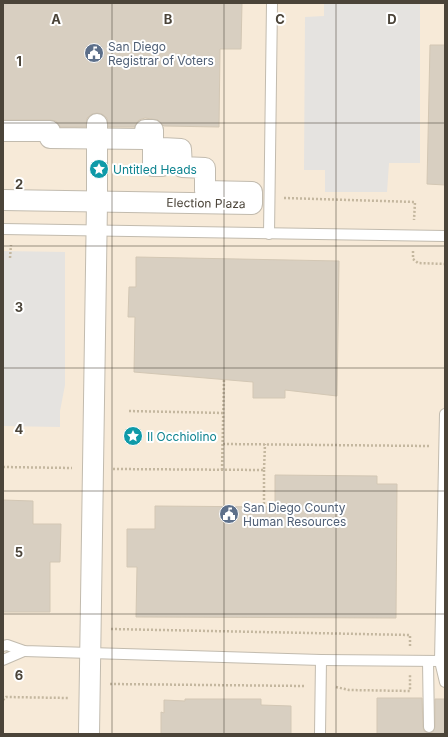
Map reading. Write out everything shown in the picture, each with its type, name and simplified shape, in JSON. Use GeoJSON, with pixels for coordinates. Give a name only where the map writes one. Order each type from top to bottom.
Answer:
{"type":"FeatureCollection","features":[{"type":"Feature","properties":{"kind":"street","name":"Election Plaza"},"geometry":{"type":"LineString","coordinates":[[3,132],[50,132],[50,138],[97,131],[144,140],[145,130],[153,130],[153,166],[162,166],[162,148],[181,149],[182,167],[205,168],[205,192],[252,192],[252,204],[3,200]]}},
{"type":"Feature","properties":{"kind":"street"},"geometry":{"type":"LineString","coordinates":[[89,734],[97,230],[97,131]]}},
{"type":"Feature","properties":{"kind":"lane"},"geometry":{"type":"LineString","coordinates":[[268,234],[272,3]]}},
{"type":"Feature","properties":{"kind":"lane"},"geometry":{"type":"LineString","coordinates":[[3,229],[445,236]]}},
{"type":"Feature","properties":{"kind":"lane"},"geometry":{"type":"LineString","coordinates":[[445,414],[440,661],[445,682]]}},
{"type":"Feature","properties":{"kind":"lane"},"geometry":{"type":"LineString","coordinates":[[3,646],[7,645],[24,651],[321,660],[440,661]]}},
{"type":"Feature","properties":{"kind":"lane"},"geometry":{"type":"LineString","coordinates":[[3,660],[24,651]]}},
{"type":"Feature","properties":{"kind":"lane"},"geometry":{"type":"LineString","coordinates":[[320,734],[321,660]]}},
{"type":"Feature","properties":{"kind":"lane"},"geometry":{"type":"LineString","coordinates":[[428,661],[429,727]]}},
{"type":"Feature","properties":{"kind":"path"},"geometry":{"type":"LineString","coordinates":[[269,197],[298,200],[415,202],[413,260],[418,263],[445,264]]}},
{"type":"Feature","properties":{"kind":"path"},"geometry":{"type":"LineString","coordinates":[[10,258],[11,242]]}},
{"type":"Feature","properties":{"kind":"path"},"geometry":{"type":"LineString","coordinates":[[222,470],[224,378]]}},
{"type":"Feature","properties":{"kind":"path"},"geometry":{"type":"LineString","coordinates":[[129,410],[223,413]]}},
{"type":"Feature","properties":{"kind":"path"},"geometry":{"type":"LineString","coordinates":[[223,444],[444,446]]}},
{"type":"Feature","properties":{"kind":"path"},"geometry":{"type":"LineString","coordinates":[[264,506],[265,444]]}},
{"type":"Feature","properties":{"kind":"path"},"geometry":{"type":"LineString","coordinates":[[3,468],[264,470]]}},
{"type":"Feature","properties":{"kind":"path"},"geometry":{"type":"LineString","coordinates":[[3,700],[6,697],[89,691],[320,686],[349,690],[410,691],[410,635],[90,628]]}},
{"type":"Feature","properties":{"kind":"shaded area"},"geometry":{"type":"Polygon","coordinates":[[[3,3],[445,3],[445,734],[3,734],[3,3]]]}},
{"type":"Feature","properties":{"kind":"shaded area"},"geometry":{"type":"Polygon","coordinates":[[[324,3],[420,3],[420,163],[389,163],[387,192],[325,192],[325,170],[304,170],[305,17],[324,16],[324,3]]]}},
{"type":"Feature","properties":{"kind":"shaded area"},"geometry":{"type":"Polygon","coordinates":[[[3,251],[65,252],[65,385],[60,411],[60,427],[3,426],[3,251]]]}},
{"type":"Feature","properties":{"kind":"building"},"geometry":{"type":"Polygon","coordinates":[[[3,3],[242,3],[241,49],[220,49],[219,127],[164,126],[158,120],[145,118],[139,120],[134,127],[108,127],[107,118],[102,114],[97,113],[92,114],[87,118],[86,127],[60,127],[56,121],[50,120],[3,120],[3,3]]]}},
{"type":"Feature","properties":{"kind":"building"},"geometry":{"type":"Polygon","coordinates":[[[430,45],[445,45],[445,185],[427,184],[430,45]]]}},
{"type":"Feature","properties":{"kind":"building"},"geometry":{"type":"Polygon","coordinates":[[[136,257],[339,261],[337,396],[285,390],[285,398],[253,398],[253,382],[134,372],[135,317],[128,317],[129,287],[136,287],[136,257]]]}},
{"type":"Feature","properties":{"kind":"building"},"geometry":{"type":"Polygon","coordinates":[[[275,475],[377,476],[377,484],[397,484],[396,618],[136,617],[137,567],[127,567],[127,529],[155,529],[155,506],[275,507],[275,475]]]}},
{"type":"Feature","properties":{"kind":"building"},"geometry":{"type":"Polygon","coordinates":[[[3,500],[33,501],[33,524],[61,524],[60,562],[50,562],[50,612],[3,612],[3,500]]]}},
{"type":"Feature","properties":{"kind":"building"},"geometry":{"type":"Polygon","coordinates":[[[377,698],[422,698],[423,727],[424,731],[429,733],[433,732],[435,727],[435,699],[445,699],[445,734],[377,734],[377,698]]]}},
{"type":"Feature","properties":{"kind":"building"},"geometry":{"type":"Polygon","coordinates":[[[185,699],[261,699],[261,705],[291,706],[291,734],[161,734],[161,712],[164,713],[164,700],[185,701],[185,699]]]}},
{"type":"Feature","properties":{"kind":"place","name":"San Diego Registrar of Voters"},"geometry":{"type":"Point","coordinates":[94,53]}},
{"type":"Feature","properties":{"kind":"place","name":"Untitled Heads"},"geometry":{"type":"Point","coordinates":[99,169]}},
{"type":"Feature","properties":{"kind":"place","name":"Il Occhiolino"},"geometry":{"type":"Point","coordinates":[133,436]}},
{"type":"Feature","properties":{"kind":"place","name":"San Diego County Human Resources"},"geometry":{"type":"Point","coordinates":[229,514]}}]}
